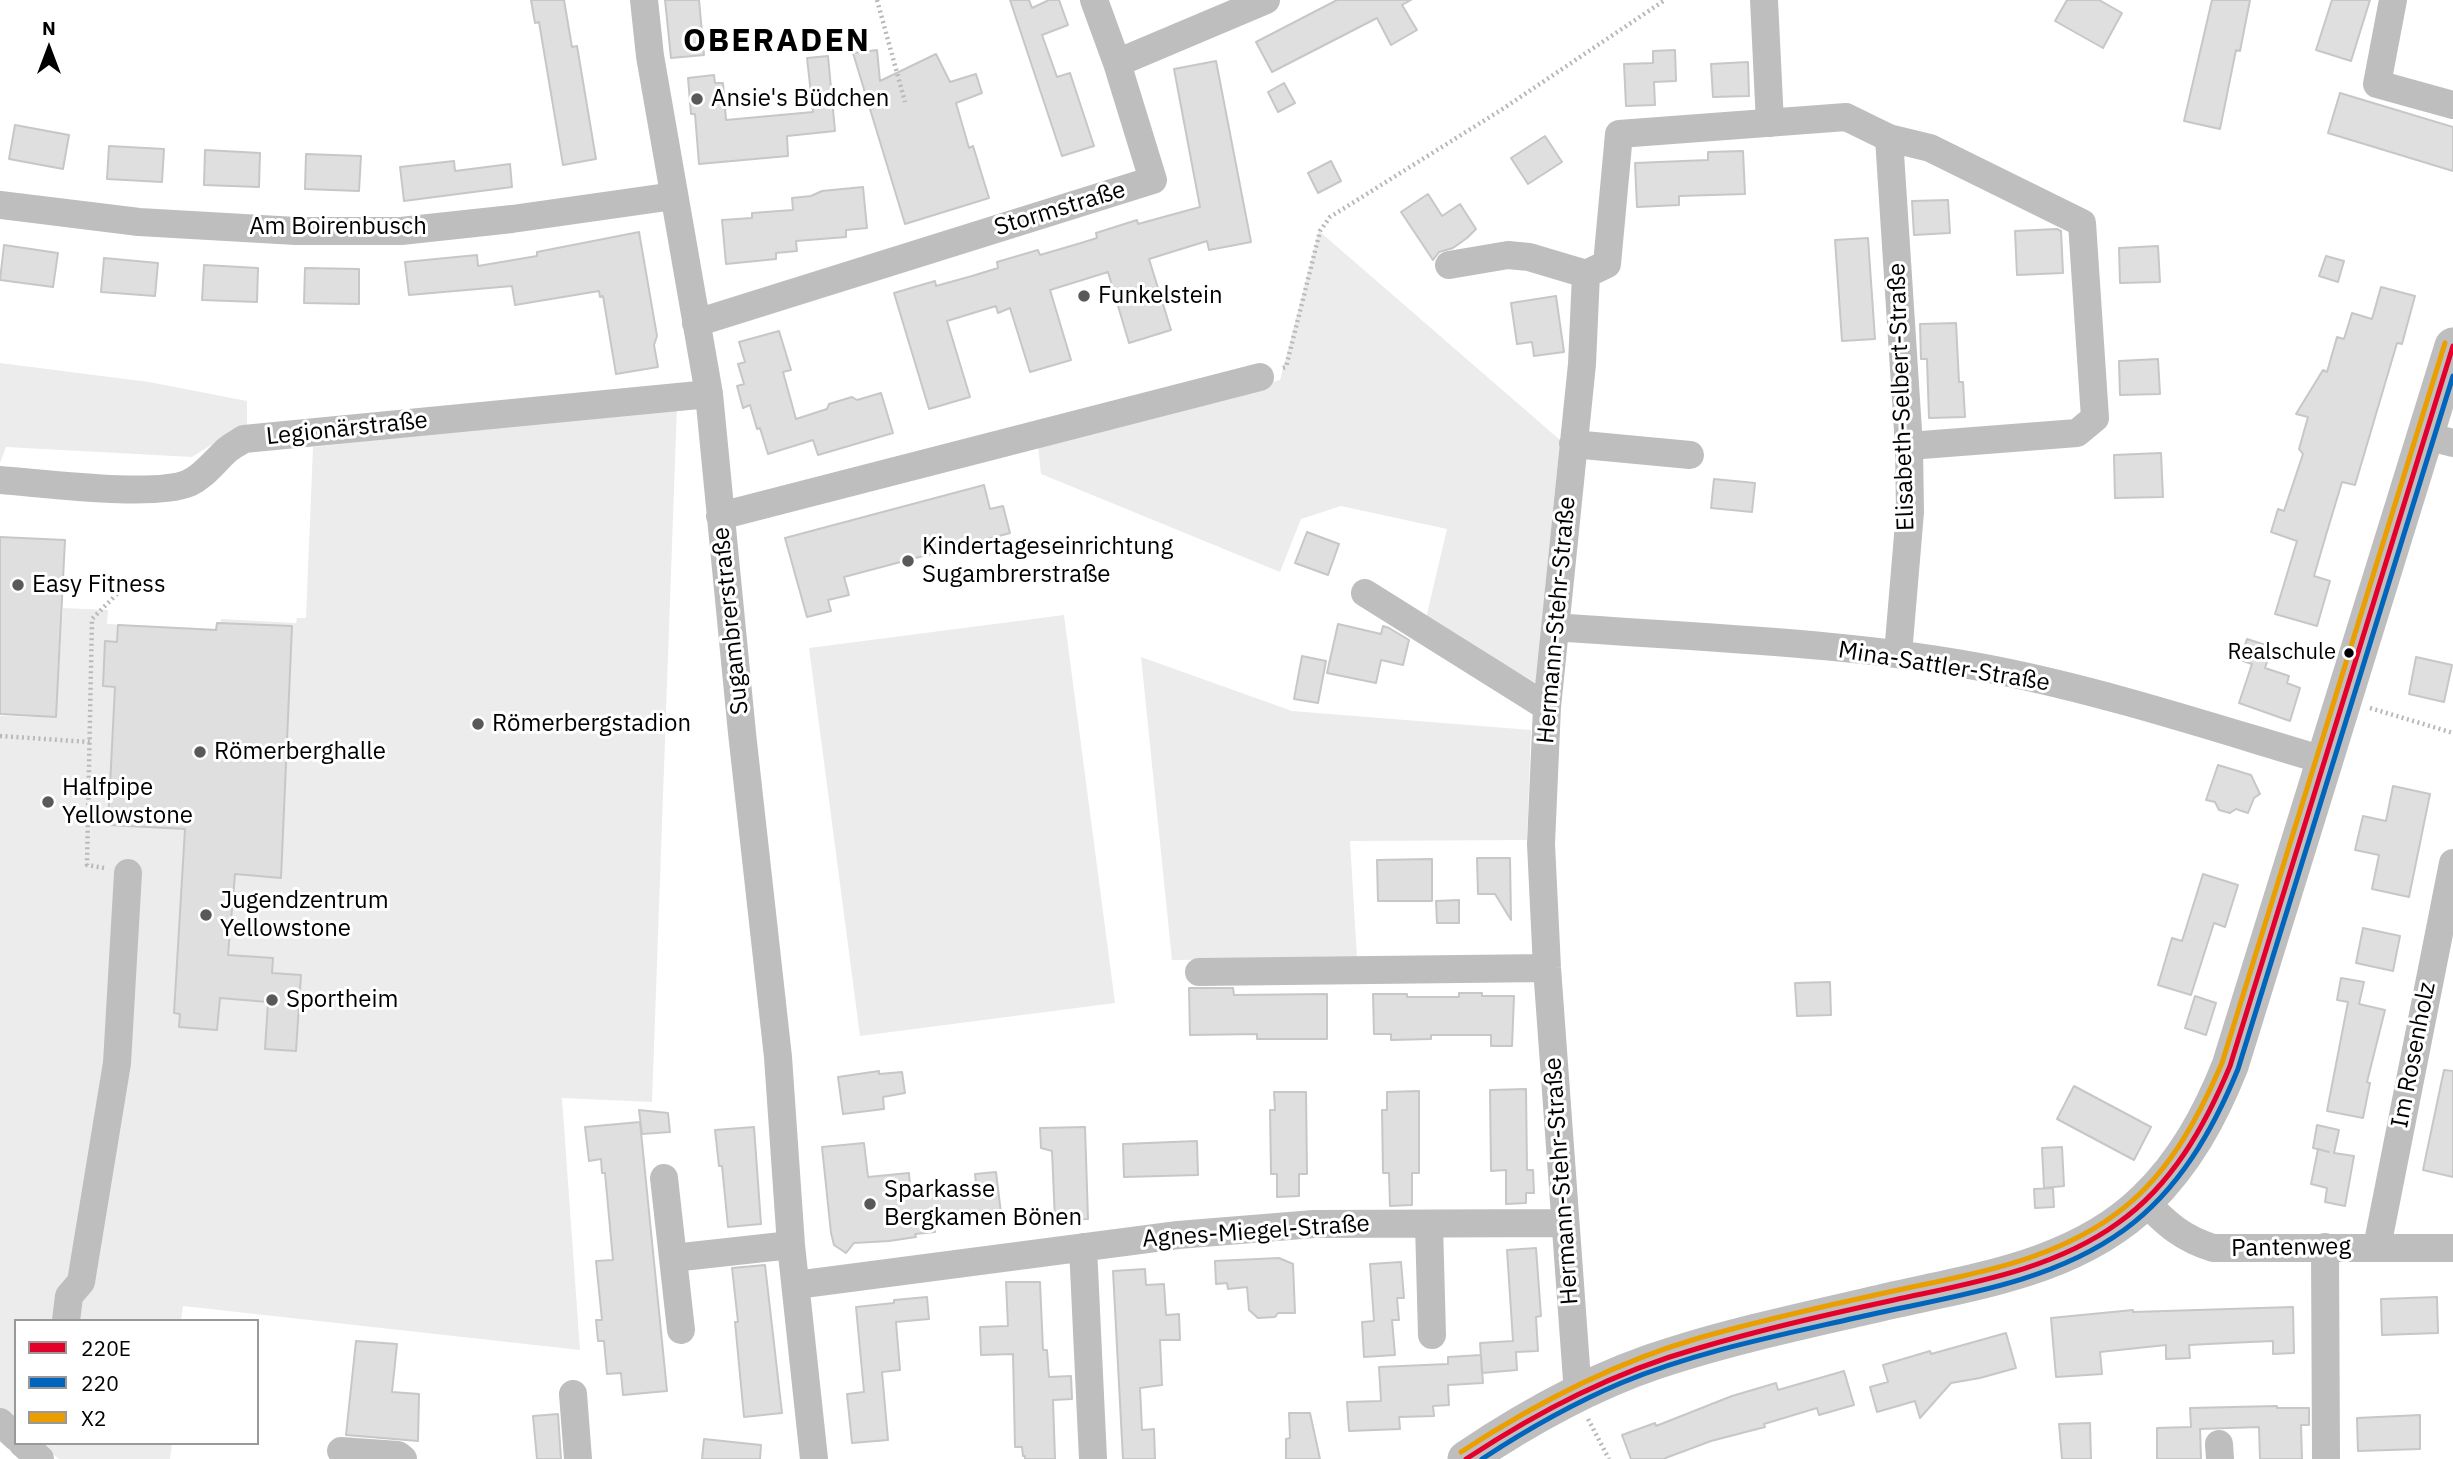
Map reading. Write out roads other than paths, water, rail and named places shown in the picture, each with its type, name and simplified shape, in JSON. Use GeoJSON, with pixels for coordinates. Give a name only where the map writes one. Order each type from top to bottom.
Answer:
{"type":"FeatureCollection","features":[{"type":"Feature","properties":{"kind":"main road"},"geometry":{"type":"LineString","coordinates":[[1466,1459],[1506,1432],[1578,1394],[1671,1355],[1760,1331],[2006,1275],[2082,1245],[2145,1202],[2195,1140],[2216,1101],[2245,1020],[2343,700],[2440,440],[2453,346]]}},
{"type":"Feature","properties":{"kind":"street","name":"Sugambrerstraße"},"geometry":{"type":"LineString","coordinates":[[644,0],[650,56],[709,394],[778,1057],[792,1245],[814,1459]]}},
{"type":"Feature","properties":{"kind":"street"},"geometry":{"type":"LineString","coordinates":[[1094,0],[1117,63],[1266,0]]}},
{"type":"Feature","properties":{"kind":"street"},"geometry":{"type":"LineString","coordinates":[[1764,0],[1770,122]]}},
{"type":"Feature","properties":{"kind":"street"},"geometry":{"type":"LineString","coordinates":[[2393,0],[2376,84],[2453,105]]}},
{"type":"Feature","properties":{"kind":"street","name":"Stormstraße"},"geometry":{"type":"LineString","coordinates":[[696,323],[1153,180],[1117,63]]}},
{"type":"Feature","properties":{"kind":"street"},"geometry":{"type":"LineString","coordinates":[[1449,265],[1508,255],[1529,257],[1586,274],[1607,264],[1619,134],[1846,117],[1889,138],[1930,148],[2082,223],[2095,418],[2077,433],[1909,446]]}},
{"type":"Feature","properties":{"kind":"street","name":"Elisabeth-Selbert-Straße"},"geometry":{"type":"LineString","coordinates":[[1889,138],[1909,446],[1910,512],[1898,654]]}},
{"type":"Feature","properties":{"kind":"street","name":"Am Boirenbusch"},"geometry":{"type":"LineString","coordinates":[[0,205],[139,222],[296,230],[401,230],[512,219],[674,196]]}},
{"type":"Feature","properties":{"kind":"street","name":"Hermann-Stehr-Straße"},"geometry":{"type":"LineString","coordinates":[[1578,1394],[1547,968],[1541,844],[1547,707],[1581,364],[1586,274]]}},
{"type":"Feature","properties":{"kind":"street"},"geometry":{"type":"LineString","coordinates":[[720,516],[1260,377]]}},
{"type":"Feature","properties":{"kind":"street","name":"Legionärstraße"},"geometry":{"type":"LineString","coordinates":[[0,480],[122,488],[171,488],[203,474],[228,449],[244,439],[709,394]]}},
{"type":"Feature","properties":{"kind":"street"},"geometry":{"type":"LineString","coordinates":[[1573,444],[1690,455]]}},
{"type":"Feature","properties":{"kind":"street"},"geometry":{"type":"LineString","coordinates":[[1365,593],[1547,707]]}},
{"type":"Feature","properties":{"kind":"street","name":"Mina-Sattler-Straße"},"geometry":{"type":"LineString","coordinates":[[1556,627],[1898,654],[1994,670],[2086,691],[2323,760]]}},
{"type":"Feature","properties":{"kind":"street","name":"Im Rosenholz"},"geometry":{"type":"LineString","coordinates":[[2377,1247],[2453,863]]}},
{"type":"Feature","properties":{"kind":"street"},"geometry":{"type":"LineString","coordinates":[[66,1319],[69,1296],[81,1282],[117,1063],[128,873]]}},
{"type":"Feature","properties":{"kind":"street"},"geometry":{"type":"LineString","coordinates":[[1199,972],[1547,968]]}},
{"type":"Feature","properties":{"kind":"street"},"geometry":{"type":"LineString","coordinates":[[664,1178],[681,1331]]}},
{"type":"Feature","properties":{"kind":"street","name":"Pantenweg"},"geometry":{"type":"LineString","coordinates":[[2145,1202],[2169,1226],[2189,1240],[2213,1248],[2453,1248]]}},
{"type":"Feature","properties":{"kind":"street","name":"Agnes-Miegel-Straße"},"geometry":{"type":"LineString","coordinates":[[796,1285],[1178,1235],[1314,1224],[1565,1223]]}},
{"type":"Feature","properties":{"kind":"street"},"geometry":{"type":"LineString","coordinates":[[1429,1224],[1433,1335]]}},
{"type":"Feature","properties":{"kind":"street"},"geometry":{"type":"LineString","coordinates":[[673,1258],[792,1245]]}},
{"type":"Feature","properties":{"kind":"street"},"geometry":{"type":"LineString","coordinates":[[1083,1247],[1093,1459]]}},
{"type":"Feature","properties":{"kind":"street"},"geometry":{"type":"LineString","coordinates":[[2325,1247],[2326,1459]]}},
{"type":"Feature","properties":{"kind":"street"},"geometry":{"type":"LineString","coordinates":[[573,1394],[578,1459]]}},
{"type":"Feature","properties":{"kind":"street"},"geometry":{"type":"LineString","coordinates":[[0,1422],[14,1435]]}},
{"type":"Feature","properties":{"kind":"street"},"geometry":{"type":"LineString","coordinates":[[24,1445],[41,1459]]}},
{"type":"Feature","properties":{"kind":"street"},"geometry":{"type":"LineString","coordinates":[[341,1451],[398,1455],[403,1459]]}},
{"type":"Feature","properties":{"kind":"place","name":"Ansie's Büdchen"},"geometry":{"type":"Point","coordinates":[697,99]}},
{"type":"Feature","properties":{"kind":"place","name":"Funkelstein"},"geometry":{"type":"Point","coordinates":[1084,296]}},
{"type":"Feature","properties":{"kind":"place","name":"Kindertageseinrichtung Sugambrerstraße"},"geometry":{"type":"Point","coordinates":[908,561]}},
{"type":"Feature","properties":{"kind":"place","name":"Easy Fitness"},"geometry":{"type":"Point","coordinates":[18,585]}},
{"type":"Feature","properties":{"kind":"place","name":"Realschule"},"geometry":{"type":"Point","coordinates":[2349,653]}},
{"type":"Feature","properties":{"kind":"place","name":"Römerbergstadion"},"geometry":{"type":"Point","coordinates":[478,724]}},
{"type":"Feature","properties":{"kind":"place","name":"Römerberghalle"},"geometry":{"type":"Point","coordinates":[200,752]}},
{"type":"Feature","properties":{"kind":"place","name":"Halfpipe Yellowstone"},"geometry":{"type":"Point","coordinates":[48,802]}},
{"type":"Feature","properties":{"kind":"place","name":"Jugendzentrum Yellowstone"},"geometry":{"type":"Point","coordinates":[206,915]}},
{"type":"Feature","properties":{"kind":"place","name":"Sportheim"},"geometry":{"type":"Point","coordinates":[272,1000]}},
{"type":"Feature","properties":{"kind":"place","name":"Sparkasse Bergkamen Bönen"},"geometry":{"type":"Point","coordinates":[870,1204]}},
{"type":"Feature","properties":{"kind":"district","name":"OBERADEN"},"geometry":{"type":"Point","coordinates":[777,42]}}]}
